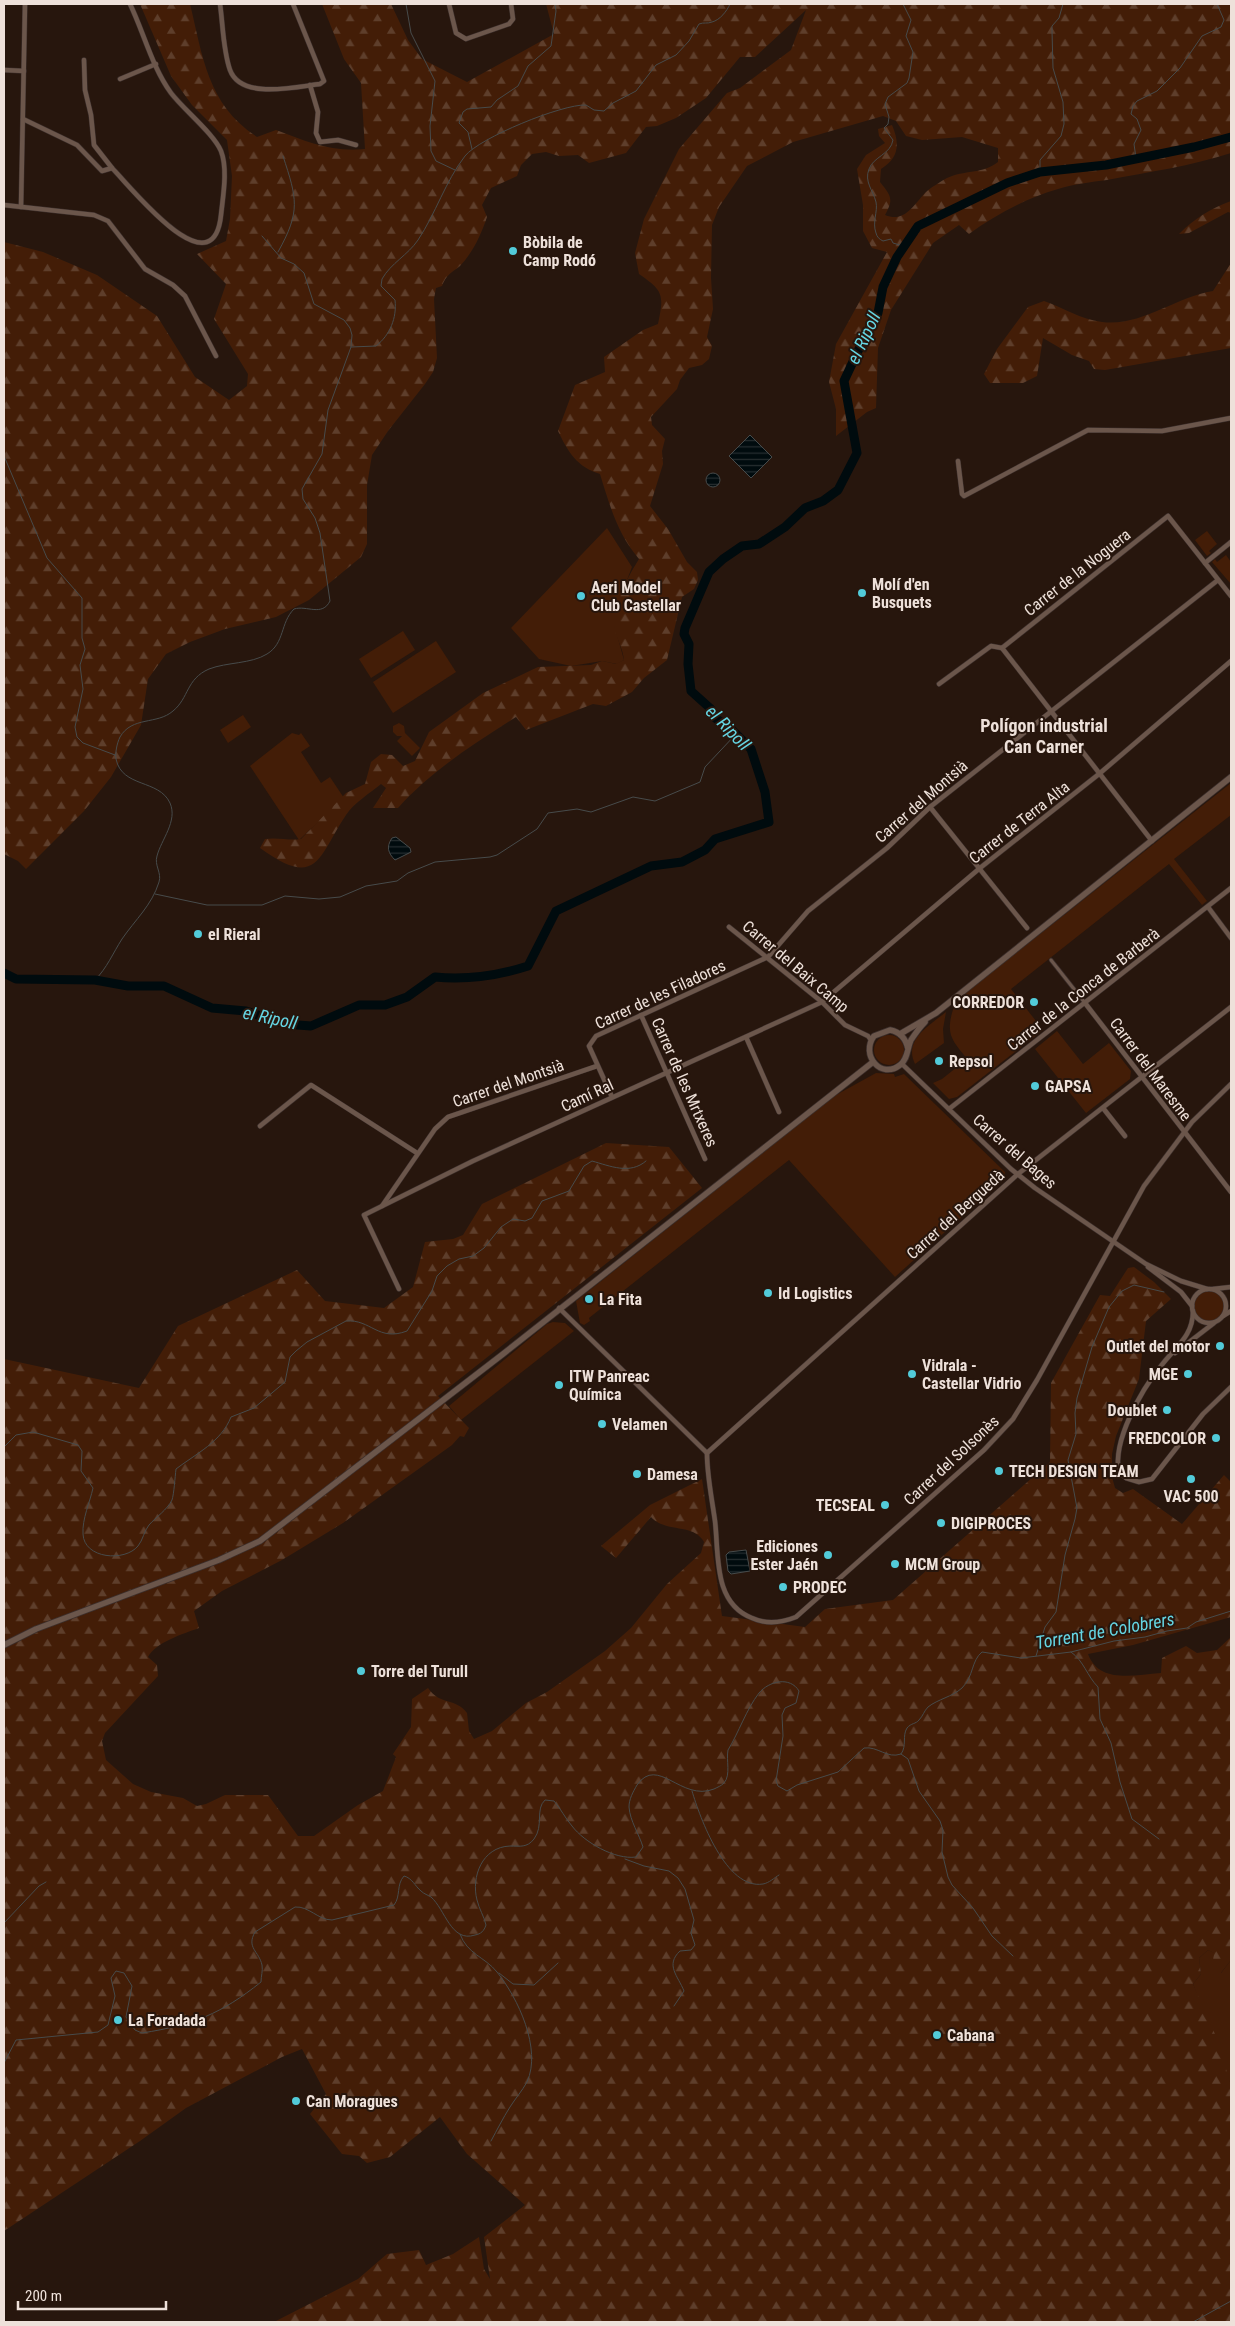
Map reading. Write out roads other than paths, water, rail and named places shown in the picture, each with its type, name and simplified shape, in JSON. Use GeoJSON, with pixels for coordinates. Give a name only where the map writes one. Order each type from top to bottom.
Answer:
{"type":"FeatureCollection","features":[{"type":"Feature","properties":{"kind":"street"},"geometry":{"type":"LineString","coordinates":[[21,207],[25,4]]}},
{"type":"Feature","properties":{"kind":"street"},"geometry":{"type":"LineString","coordinates":[[84,60],[85,90],[91,115],[94,145],[112,168],[151,209],[187,240],[203,242],[210,239],[218,232],[224,191],[222,154],[213,139],[172,94],[156,64],[130,4]]}},
{"type":"Feature","properties":{"kind":"street"},"geometry":{"type":"LineString","coordinates":[[220,4],[228,64],[233,75],[238,82],[246,86],[262,89],[323,82],[323,74],[293,4]]}},
{"type":"Feature","properties":{"kind":"street"},"geometry":{"type":"LineString","coordinates":[[449,4],[455,29],[462,38],[476,37],[506,26],[512,21],[511,4]]}},
{"type":"Feature","properties":{"kind":"street"},"geometry":{"type":"LineString","coordinates":[[120,79],[156,64]]}},
{"type":"Feature","properties":{"kind":"street"},"geometry":{"type":"LineString","coordinates":[[4,70],[24,70]]}},
{"type":"Feature","properties":{"kind":"street"},"geometry":{"type":"LineString","coordinates":[[310,85],[318,112],[316,133],[320,142],[338,140],[356,145]]}},
{"type":"Feature","properties":{"kind":"street"},"geometry":{"type":"LineString","coordinates":[[23,119],[77,145],[102,171],[112,168]]}},
{"type":"Feature","properties":{"kind":"street"},"geometry":{"type":"LineString","coordinates":[[4,205],[94,215],[108,221],[145,269],[173,285],[185,296],[216,356]]}},
{"type":"Feature","properties":{"kind":"street"},"geometry":{"type":"LineString","coordinates":[[958,461],[960,488],[964,496],[1088,430],[1162,431],[1231,418]]}},
{"type":"Feature","properties":{"kind":"street","name":"Carrer de la Noguera"},"geometry":{"type":"LineString","coordinates":[[1002,648],[1168,516],[1205,563]]}},
{"type":"Feature","properties":{"kind":"street"},"geometry":{"type":"LineString","coordinates":[[1231,542],[1205,563],[1231,596]]}},
{"type":"Feature","properties":{"kind":"street","name":"Carrer del Montsià"},"geometry":{"type":"LineString","coordinates":[[768,958],[808,911],[887,848],[930,807],[1218,580]]}},
{"type":"Feature","properties":{"kind":"street"},"geometry":{"type":"LineString","coordinates":[[939,684],[991,646],[1002,648],[1152,841]]}},
{"type":"Feature","properties":{"kind":"street","name":"Carrer de Terra Alta"},"geometry":{"type":"LineString","coordinates":[[822,1002],[980,868],[1099,774],[1231,661]]}},
{"type":"Feature","properties":{"kind":"street"},"geometry":{"type":"LineString","coordinates":[[900,1034],[928,1018],[1231,778]]}},
{"type":"Feature","properties":{"kind":"street"},"geometry":{"type":"LineString","coordinates":[[930,807],[1027,928]]}},
{"type":"Feature","properties":{"kind":"street","name":"Carrer de la Conca de Barberà"},"geometry":{"type":"LineString","coordinates":[[949,1109],[1231,888]]}},
{"type":"Feature","properties":{"kind":"street"},"geometry":{"type":"LineString","coordinates":[[1208,907],[1231,938]]}},
{"type":"Feature","properties":{"kind":"street","name":"Carrer del Baix Camp"},"geometry":{"type":"LineString","coordinates":[[730,927],[822,1002],[845,1025],[868,1036],[871,1040]]}},
{"type":"Feature","properties":{"kind":"street","name":"Carrer de les Filadores"},"geometry":{"type":"LineString","coordinates":[[612,1097],[589,1046],[596,1036],[768,958]]}},
{"type":"Feature","properties":{"kind":"street","name":"Carrer del Maresme"},"geometry":{"type":"LineString","coordinates":[[1051,960],[1231,1192]]}},
{"type":"Feature","properties":{"kind":"street","name":"Camí Ral"},"geometry":{"type":"LineString","coordinates":[[399,1289],[364,1215],[612,1097],[822,1002]]}},
{"type":"Feature","properties":{"kind":"street","name":"Carrer del Berguedà"},"geometry":{"type":"LineString","coordinates":[[708,1453],[1018,1174],[1231,1007]]}},
{"type":"Feature","properties":{"kind":"street","name":"Carrer de les Mrtxeres"},"geometry":{"type":"LineString","coordinates":[[641,1015],[706,1159]]}},
{"type":"Feature","properties":{"kind":"street"},"geometry":{"type":"LineString","coordinates":[[908,1049],[907,1043],[900,1034],[884,1030],[871,1040],[869,1051],[873,1062],[884,1068],[890,1069],[902,1064],[907,1054],[912,1038],[928,1018]]}},
{"type":"Feature","properties":{"kind":"street"},"geometry":{"type":"LineString","coordinates":[[746,1037],[779,1112]]}},
{"type":"Feature","properties":{"kind":"street"},"geometry":{"type":"LineString","coordinates":[[4,1645],[36,1629],[232,1555],[260,1541],[873,1062]]}},
{"type":"Feature","properties":{"kind":"street","name":"Carrer del Bages"},"geometry":{"type":"LineString","coordinates":[[902,1064],[1018,1174],[1146,1264],[1181,1292],[1192,1308]]}},
{"type":"Feature","properties":{"kind":"street","name":"Carrer del Montsià"},"geometry":{"type":"LineString","coordinates":[[382,1206],[435,1129],[448,1118],[597,1066]]}},
{"type":"Feature","properties":{"kind":"street","name":"Carrer del Solsonès"},"geometry":{"type":"LineString","coordinates":[[708,1453],[720,1576],[727,1596],[737,1609],[756,1620],[778,1623],[796,1617],[984,1450],[1013,1419],[1037,1380],[1144,1186],[1184,1132],[1231,1084]]}},
{"type":"Feature","properties":{"kind":"street"},"geometry":{"type":"LineString","coordinates":[[260,1126],[311,1085],[418,1154]]}},
{"type":"Feature","properties":{"kind":"street"},"geometry":{"type":"LineString","coordinates":[[1103,1108],[1125,1136]]}},
{"type":"Feature","properties":{"kind":"street","name":"Carrer del Bages"},"geometry":{"type":"LineString","coordinates":[[1146,1264],[1181,1281],[1209,1289]]}},
{"type":"Feature","properties":{"kind":"street"},"geometry":{"type":"LineString","coordinates":[[1231,1287],[1209,1289],[1196,1294],[1192,1308],[1193,1320],[1189,1332],[1151,1378],[1128,1421],[1117,1464],[1123,1476],[1139,1482],[1148,1481],[1157,1476],[1203,1414],[1231,1387]]}},
{"type":"Feature","properties":{"kind":"street"},"geometry":{"type":"LineString","coordinates":[[1192,1308],[1202,1322],[1218,1320],[1225,1310],[1225,1301],[1220,1293],[1209,1289]]}},
{"type":"Feature","properties":{"kind":"street"},"geometry":{"type":"LineString","coordinates":[[559,1308],[708,1453]]}},
{"type":"Feature","properties":{"kind":"street"},"geometry":{"type":"LineString","coordinates":[[1169,1356],[1231,1311]]}},
{"type":"Feature","properties":{"kind":"waterway"},"geometry":{"type":"LineString","coordinates":[[406,4],[411,33],[435,81],[430,126],[431,151],[436,161],[455,170]]}},
{"type":"Feature","properties":{"kind":"waterway"},"geometry":{"type":"LineString","coordinates":[[472,149],[468,132],[459,123],[463,112],[467,109],[491,107],[497,100],[518,86],[528,66],[551,46],[556,11],[555,4]]}},
{"type":"Feature","properties":{"kind":"waterway"},"geometry":{"type":"LineString","coordinates":[[351,347],[376,346],[392,326],[395,300],[381,286],[382,279],[390,268],[418,240],[452,176],[465,156],[486,140],[522,123],[559,110],[586,105],[594,110],[604,111],[613,103],[636,91],[656,65],[676,55],[689,41],[699,24],[710,23],[718,19],[730,4]]}},
{"type":"Feature","properties":{"kind":"waterway"},"geometry":{"type":"LineString","coordinates":[[903,4],[911,20],[906,36],[913,52],[909,78],[907,83],[888,97],[885,104],[889,117],[888,124],[884,128],[893,140],[892,145],[871,165],[868,178],[876,202],[875,229],[877,236],[883,241],[891,239],[893,243],[903,246]]}},
{"type":"Feature","properties":{"kind":"waterway"},"geometry":{"type":"LineString","coordinates":[[1040,172],[1040,160],[1061,136],[1064,124],[1063,102],[1053,68],[1052,31],[1052,26],[1059,18],[1063,4]]}},
{"type":"Feature","properties":{"kind":"waterway"},"geometry":{"type":"LineString","coordinates":[[1136,158],[1134,144],[1141,130],[1137,119],[1131,114],[1133,106],[1137,101],[1157,91],[1180,68],[1202,36],[1221,27],[1224,20],[1217,4]]}},
{"type":"Feature","properties":{"kind":"waterway","name":"el Ripoll"},"geometry":{"type":"LineString","coordinates":[[4,973],[16,979],[95,980],[128,986],[164,986],[212,1008],[246,1011],[285,1024],[311,1026],[359,1005],[385,1005],[407,997],[435,977],[459,978],[482,976],[528,966],[556,911],[651,866],[682,862],[705,850],[715,839],[769,822],[765,792],[751,749],[729,727],[715,718],[711,709],[691,691],[688,664],[689,644],[684,634],[685,628],[709,572],[723,559],[742,546],[759,544],[785,527],[805,508],[823,501],[838,490],[857,453],[844,381],[878,313],[883,287],[897,257],[918,226],[1007,183],[1040,172],[1106,165],[1194,147],[1231,137]]}},
{"type":"Feature","properties":{"kind":"waterway"},"geometry":{"type":"LineString","coordinates":[[278,252],[290,226],[294,205],[294,194],[283,156]]}},
{"type":"Feature","properties":{"kind":"waterway"},"geometry":{"type":"LineString","coordinates":[[95,980],[122,939],[148,905],[156,890],[160,879],[156,859],[172,817],[170,803],[165,795],[125,775],[120,768],[116,759],[117,745],[120,737],[131,726],[160,718],[173,711],[196,678],[209,669],[254,660],[267,654],[277,644],[286,620],[294,609],[319,610],[327,606],[330,601],[320,533],[315,518],[303,499],[302,489],[322,454],[328,410],[351,347],[352,335],[350,328],[344,320],[314,304],[304,273],[294,264],[281,258],[262,236]]}},
{"type":"Feature","properties":{"kind":"waterway"},"geometry":{"type":"LineString","coordinates":[[4,456],[47,558],[82,598],[82,638],[85,649],[80,665],[83,689],[75,727],[77,737],[83,743],[115,755]]}},
{"type":"Feature","properties":{"kind":"waterway"},"geometry":{"type":"LineString","coordinates":[[155,894],[207,905],[262,905],[285,896],[319,899],[340,897],[366,886],[397,881],[408,873],[435,862],[490,857],[497,855],[537,829],[548,813],[577,809],[591,812],[633,797],[655,801],[700,782],[705,767],[736,734]]}},
{"type":"Feature","properties":{"kind":"waterway"},"geometry":{"type":"LineString","coordinates":[[4,1447],[16,1435],[33,1432],[78,1445],[82,1451],[81,1471],[93,1488],[84,1522],[83,1534],[85,1542],[90,1549],[106,1555],[115,1556],[132,1551],[140,1544],[149,1525],[170,1504],[174,1490],[176,1469],[215,1440],[227,1426],[231,1417],[254,1408],[285,1382],[290,1357],[307,1342],[346,1321],[362,1323],[389,1334],[407,1331],[432,1291],[437,1276],[447,1266],[459,1259],[473,1256],[484,1248],[501,1227],[513,1219],[525,1221],[532,1218],[542,1201],[569,1191],[584,1166],[592,1161],[613,1167],[633,1168],[646,1161]]}},
{"type":"Feature","properties":{"kind":"waterway"},"geometry":{"type":"LineString","coordinates":[[1036,1656],[1045,1627],[1056,1612],[1065,1555],[1077,1508],[1068,1460],[1076,1434],[1075,1413],[1077,1398],[1092,1347],[1109,1307],[1122,1291],[1134,1285],[1164,1292]]}},
{"type":"Feature","properties":{"kind":"waterway","name":"Torrent de Colobrers"},"geometry":{"type":"LineString","coordinates":[[4,2063],[16,2040],[98,2032],[108,2025],[115,1996],[111,1978],[116,1971],[124,1973],[132,1986],[126,2017],[135,2030],[142,2033],[192,2022],[219,2010],[261,1982],[262,1965],[252,1946],[255,1932],[295,1907],[300,1907],[322,1918],[332,1920],[394,1905],[404,1876],[436,1902],[454,1930],[467,1936],[479,1934],[486,1925],[478,1903],[476,1891],[477,1873],[486,1857],[492,1852],[510,1846],[523,1846],[529,1844],[534,1839],[539,1829],[540,1808],[545,1800],[554,1801],[577,1832],[592,1844],[619,1856],[636,1857],[643,1847],[629,1807],[630,1798],[637,1785],[645,1777],[653,1775],[691,1790],[702,1791],[714,1789],[722,1785],[726,1780],[728,1772],[728,1750],[746,1714],[759,1693],[774,1683],[790,1683],[799,1691],[796,1703],[785,1708],[782,1715],[783,1736],[776,1781],[778,1786],[787,1791],[797,1785],[838,1772],[864,1748],[874,1749],[891,1755],[901,1754],[904,1748],[907,1728],[918,1721],[928,1707],[962,1688],[969,1679],[976,1660],[982,1652],[1021,1658],[1071,1652],[1114,1641],[1187,1628],[1196,1622],[1231,1611]]}},
{"type":"Feature","properties":{"kind":"waterway"},"geometry":{"type":"LineString","coordinates":[[1071,1652],[1098,1687],[1100,1719],[1111,1743],[1120,1782],[1132,1819],[1159,1839]]}},
{"type":"Feature","properties":{"kind":"waterway"},"geometry":{"type":"LineString","coordinates":[[901,1754],[908,1759],[919,1791],[940,1821],[943,1830],[942,1852],[948,1877],[952,1885],[973,1908],[992,1936],[1013,1956]]}},
{"type":"Feature","properties":{"kind":"waterway"},"geometry":{"type":"LineString","coordinates":[[692,1791],[708,1834],[726,1864],[737,1876],[750,1883],[763,1884],[779,1875]]}},
{"type":"Feature","properties":{"kind":"waterway"},"geometry":{"type":"LineString","coordinates":[[625,1859],[644,1866],[669,1871],[678,1878],[685,1889],[694,1920],[691,1933],[695,1945],[691,1950],[680,1951],[673,1961],[674,1971],[684,1991],[674,2006]]}},
{"type":"Feature","properties":{"kind":"waterway"},"geometry":{"type":"LineString","coordinates":[[4,1923],[39,1886],[46,1882]]}},
{"type":"Feature","properties":{"kind":"waterway"},"geometry":{"type":"LineString","coordinates":[[460,1934],[467,1946],[492,1967],[505,1983],[520,2010],[530,2040],[532,2055],[531,2069],[527,2082],[507,2111],[491,2141]]}},
{"type":"Feature","properties":{"kind":"waterway"},"geometry":{"type":"LineString","coordinates":[[499,1973],[513,1984],[534,1985],[558,1963]]}},
{"type":"Feature","properties":{"kind":"waterway"},"geometry":{"type":"LineString","coordinates":[[1193,2322],[1231,2301]]}},
{"type":"Feature","properties":{"kind":"place","name":"Bòbila de Camp Rodó"},"geometry":{"type":"Point","coordinates":[513,251]}},
{"type":"Feature","properties":{"kind":"place","name":"Molí d'en Busquets"},"geometry":{"type":"Point","coordinates":[862,593]}},
{"type":"Feature","properties":{"kind":"place","name":"Aeri Model Club Castellar"},"geometry":{"type":"Point","coordinates":[581,596]}},
{"type":"Feature","properties":{"kind":"place","name":"el Rieral"},"geometry":{"type":"Point","coordinates":[198,934]}},
{"type":"Feature","properties":{"kind":"place","name":"CORREDOR"},"geometry":{"type":"Point","coordinates":[1034,1002]}},
{"type":"Feature","properties":{"kind":"place","name":"Repsol"},"geometry":{"type":"Point","coordinates":[939,1061]}},
{"type":"Feature","properties":{"kind":"place","name":"GAPSA"},"geometry":{"type":"Point","coordinates":[1035,1086]}},
{"type":"Feature","properties":{"kind":"place","name":"Id Logistics"},"geometry":{"type":"Point","coordinates":[768,1293]}},
{"type":"Feature","properties":{"kind":"place","name":"La Fita"},"geometry":{"type":"Point","coordinates":[589,1299]}},
{"type":"Feature","properties":{"kind":"place","name":"Outlet del motor"},"geometry":{"type":"Point","coordinates":[1220,1346]}},
{"type":"Feature","properties":{"kind":"place","name":"Vidrala - Castellar Vidrio"},"geometry":{"type":"Point","coordinates":[912,1374]}},
{"type":"Feature","properties":{"kind":"place","name":"MGE"},"geometry":{"type":"Point","coordinates":[1188,1374]}},
{"type":"Feature","properties":{"kind":"place","name":"ITW Panreac Química"},"geometry":{"type":"Point","coordinates":[559,1385]}},
{"type":"Feature","properties":{"kind":"place","name":"Doublet"},"geometry":{"type":"Point","coordinates":[1167,1410]}},
{"type":"Feature","properties":{"kind":"place","name":"Velamen"},"geometry":{"type":"Point","coordinates":[602,1424]}},
{"type":"Feature","properties":{"kind":"place","name":"FREDCOLOR"},"geometry":{"type":"Point","coordinates":[1216,1438]}},
{"type":"Feature","properties":{"kind":"place","name":"TECH DESIGN TEAM"},"geometry":{"type":"Point","coordinates":[999,1471]}},
{"type":"Feature","properties":{"kind":"place","name":"Damesa"},"geometry":{"type":"Point","coordinates":[637,1474]}},
{"type":"Feature","properties":{"kind":"place","name":"VAC 500"},"geometry":{"type":"Point","coordinates":[1191,1479]}},
{"type":"Feature","properties":{"kind":"place","name":"TECSEAL"},"geometry":{"type":"Point","coordinates":[885,1505]}},
{"type":"Feature","properties":{"kind":"place","name":"DIGIPROCES"},"geometry":{"type":"Point","coordinates":[941,1523]}},
{"type":"Feature","properties":{"kind":"place","name":"Ediciones Ester Jaén"},"geometry":{"type":"Point","coordinates":[828,1555]}},
{"type":"Feature","properties":{"kind":"place","name":"MCM Group"},"geometry":{"type":"Point","coordinates":[895,1564]}},
{"type":"Feature","properties":{"kind":"place","name":"PRODEC"},"geometry":{"type":"Point","coordinates":[783,1587]}},
{"type":"Feature","properties":{"kind":"place","name":"Torre del Turull"},"geometry":{"type":"Point","coordinates":[361,1671]}},
{"type":"Feature","properties":{"kind":"place","name":"La Foradada"},"geometry":{"type":"Point","coordinates":[118,2020]}},
{"type":"Feature","properties":{"kind":"place","name":"Cabana"},"geometry":{"type":"Point","coordinates":[937,2035]}},
{"type":"Feature","properties":{"kind":"place","name":"Can Moragues"},"geometry":{"type":"Point","coordinates":[296,2101]}},
{"type":"Feature","properties":{"kind":"district","name":"Polígon industrial Can Carner"},"geometry":{"type":"Point","coordinates":[1044,736]}}]}
